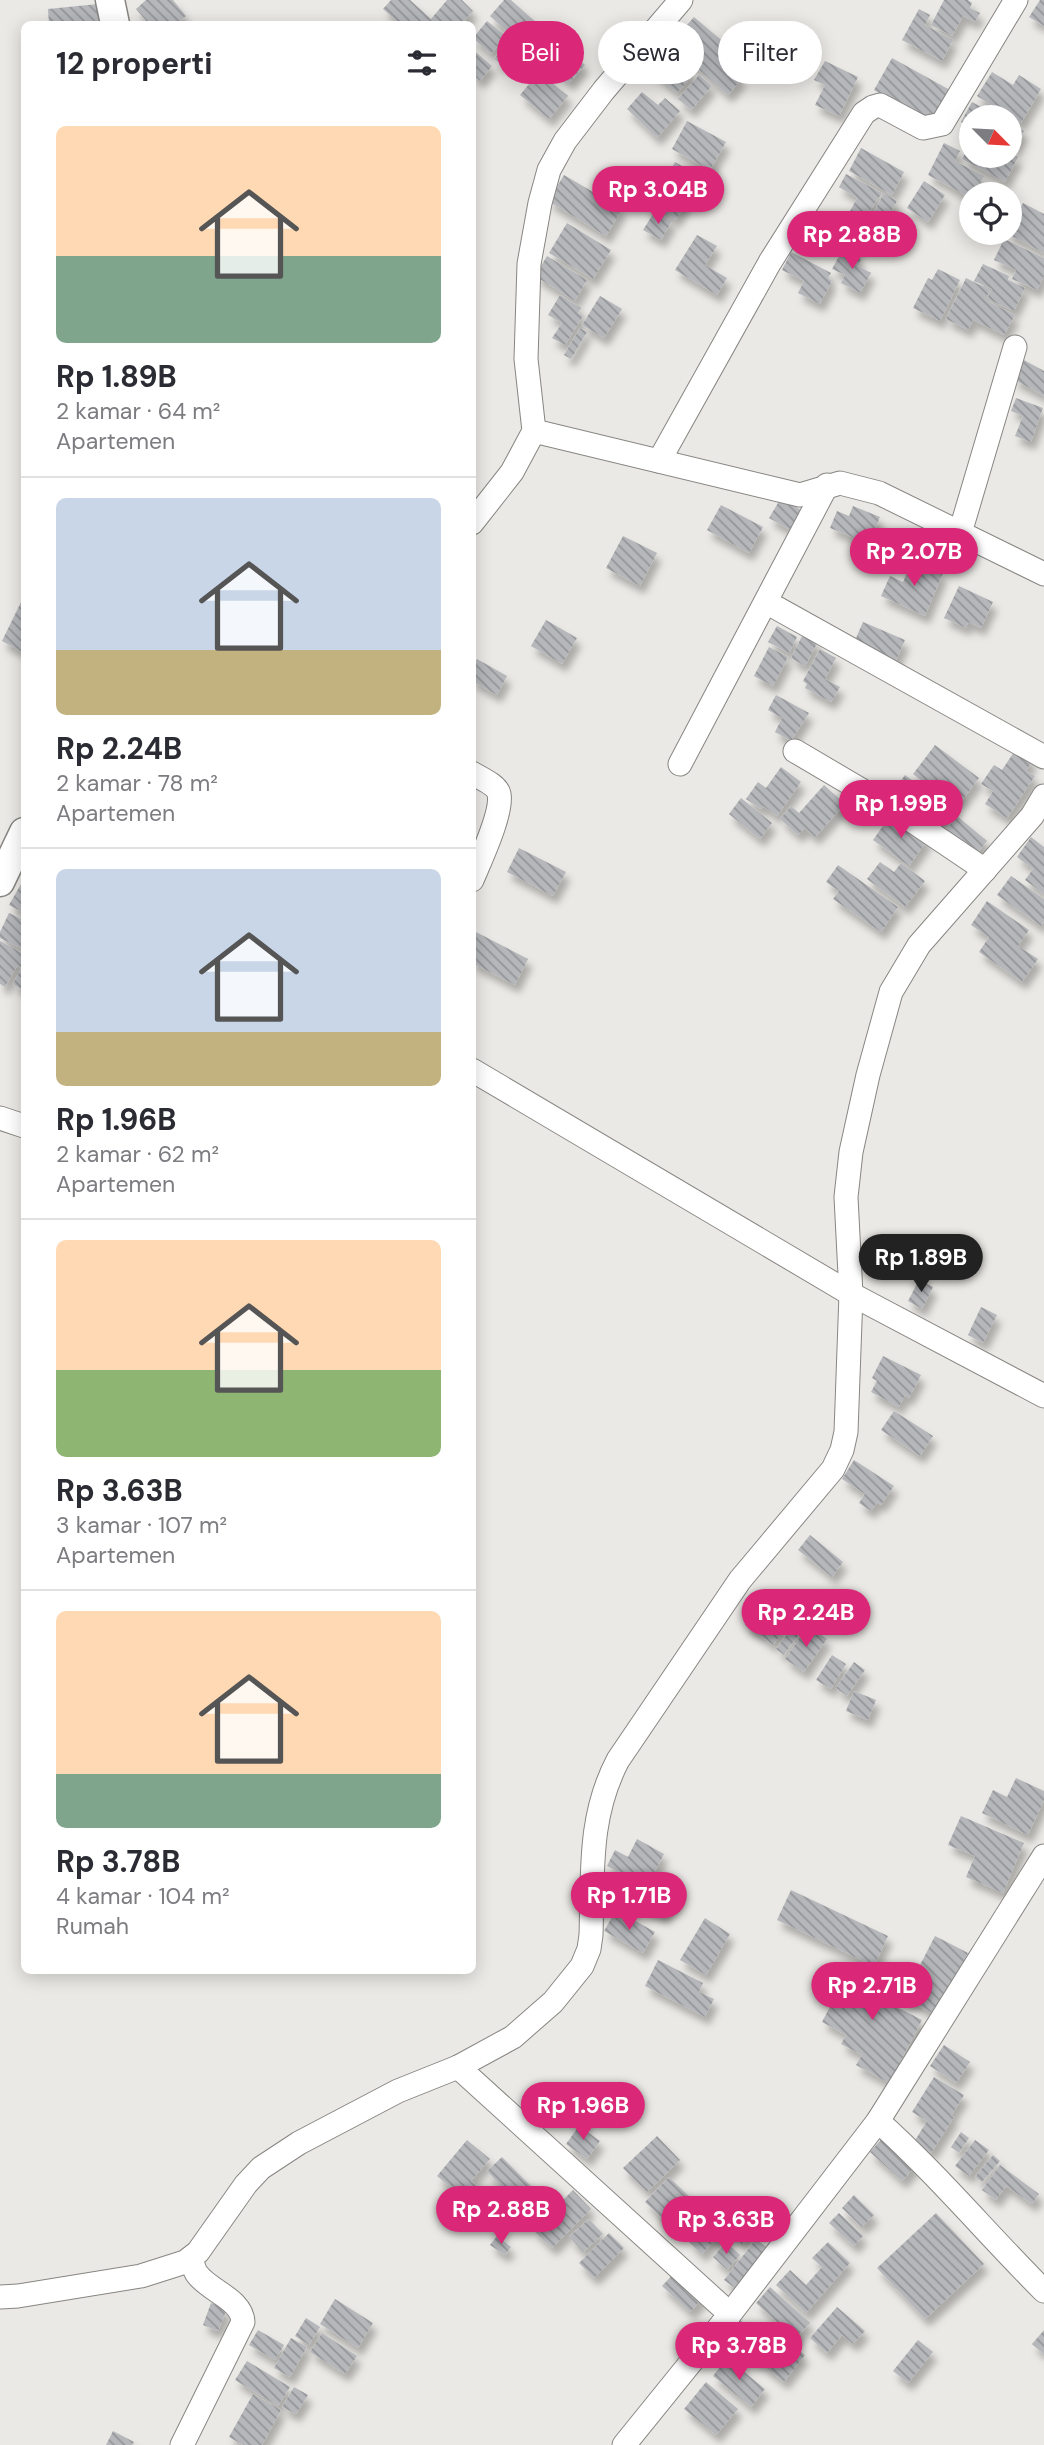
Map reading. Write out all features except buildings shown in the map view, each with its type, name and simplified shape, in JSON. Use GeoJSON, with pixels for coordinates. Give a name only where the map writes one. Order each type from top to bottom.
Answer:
{"type":"FeatureCollection","features":[{"type":"Feature","properties":{"kind":"street"},"geometry":{"type":"LineString","coordinates":[[110,0],[114,21]]}},
{"type":"Feature","properties":{"kind":"street"},"geometry":{"type":"LineString","coordinates":[[476,518],[512,472],[534,431],[526,359],[529,264],[549,170],[565,141],[604,90],[681,0]]}},
{"type":"Feature","properties":{"kind":"street"},"geometry":{"type":"LineString","coordinates":[[659,461],[770,262],[864,113],[880,105],[923,128],[942,124],[1016,0]]}},
{"type":"Feature","properties":{"kind":"street"},"geometry":{"type":"LineString","coordinates":[[960,533],[1016,347]]}},
{"type":"Feature","properties":{"kind":"street"},"geometry":{"type":"LineString","coordinates":[[534,431],[800,495],[840,483],[878,493],[1044,574]]}},
{"type":"Feature","properties":{"kind":"street"},"geometry":{"type":"LineString","coordinates":[[680,764],[827,485]]}},
{"type":"Feature","properties":{"kind":"street"},"geometry":{"type":"LineString","coordinates":[[765,602],[1044,757]]}},
{"type":"Feature","properties":{"kind":"street"},"geometry":{"type":"LineString","coordinates":[[795,751],[902,814],[985,870]]}},
{"type":"Feature","properties":{"kind":"street"},"geometry":{"type":"LineString","coordinates":[[476,776],[495,788],[499,796],[493,826],[476,870]]}},
{"type":"Feature","properties":{"kind":"street"},"geometry":{"type":"LineString","coordinates":[[0,2297],[141,2276],[191,2258],[261,2168],[299,2143],[398,2091],[458,2067],[513,2037],[553,2002],[582,1966],[591,1935],[596,1820],[608,1778],[740,1580],[833,1469],[842,1450],[846,1432],[850,1294],[846,1197],[851,1152],[868,1075],[891,992],[919,945],[1032,816],[1044,796]]}},
{"type":"Feature","properties":{"kind":"street"},"geometry":{"type":"LineString","coordinates":[[0,882],[21,838]]}},
{"type":"Feature","properties":{"kind":"street"},"geometry":{"type":"LineString","coordinates":[[476,1072],[850,1294],[1044,1396]]}},
{"type":"Feature","properties":{"kind":"street"},"geometry":{"type":"LineString","coordinates":[[0,1118],[21,1125]]}},
{"type":"Feature","properties":{"kind":"street"},"geometry":{"type":"LineString","coordinates":[[624,2445],[730,2314],[878,2121],[1044,1856]]}},
{"type":"Feature","properties":{"kind":"street"},"geometry":{"type":"LineString","coordinates":[[458,2067],[730,2314]]}},
{"type":"Feature","properties":{"kind":"street"},"geometry":{"type":"LineString","coordinates":[[878,2121],[921,2160],[1044,2291]]}},
{"type":"Feature","properties":{"kind":"street"},"geometry":{"type":"LineString","coordinates":[[182,2445],[243,2322],[243,2315],[235,2305],[203,2282],[195,2272],[191,2258]]}}]}
